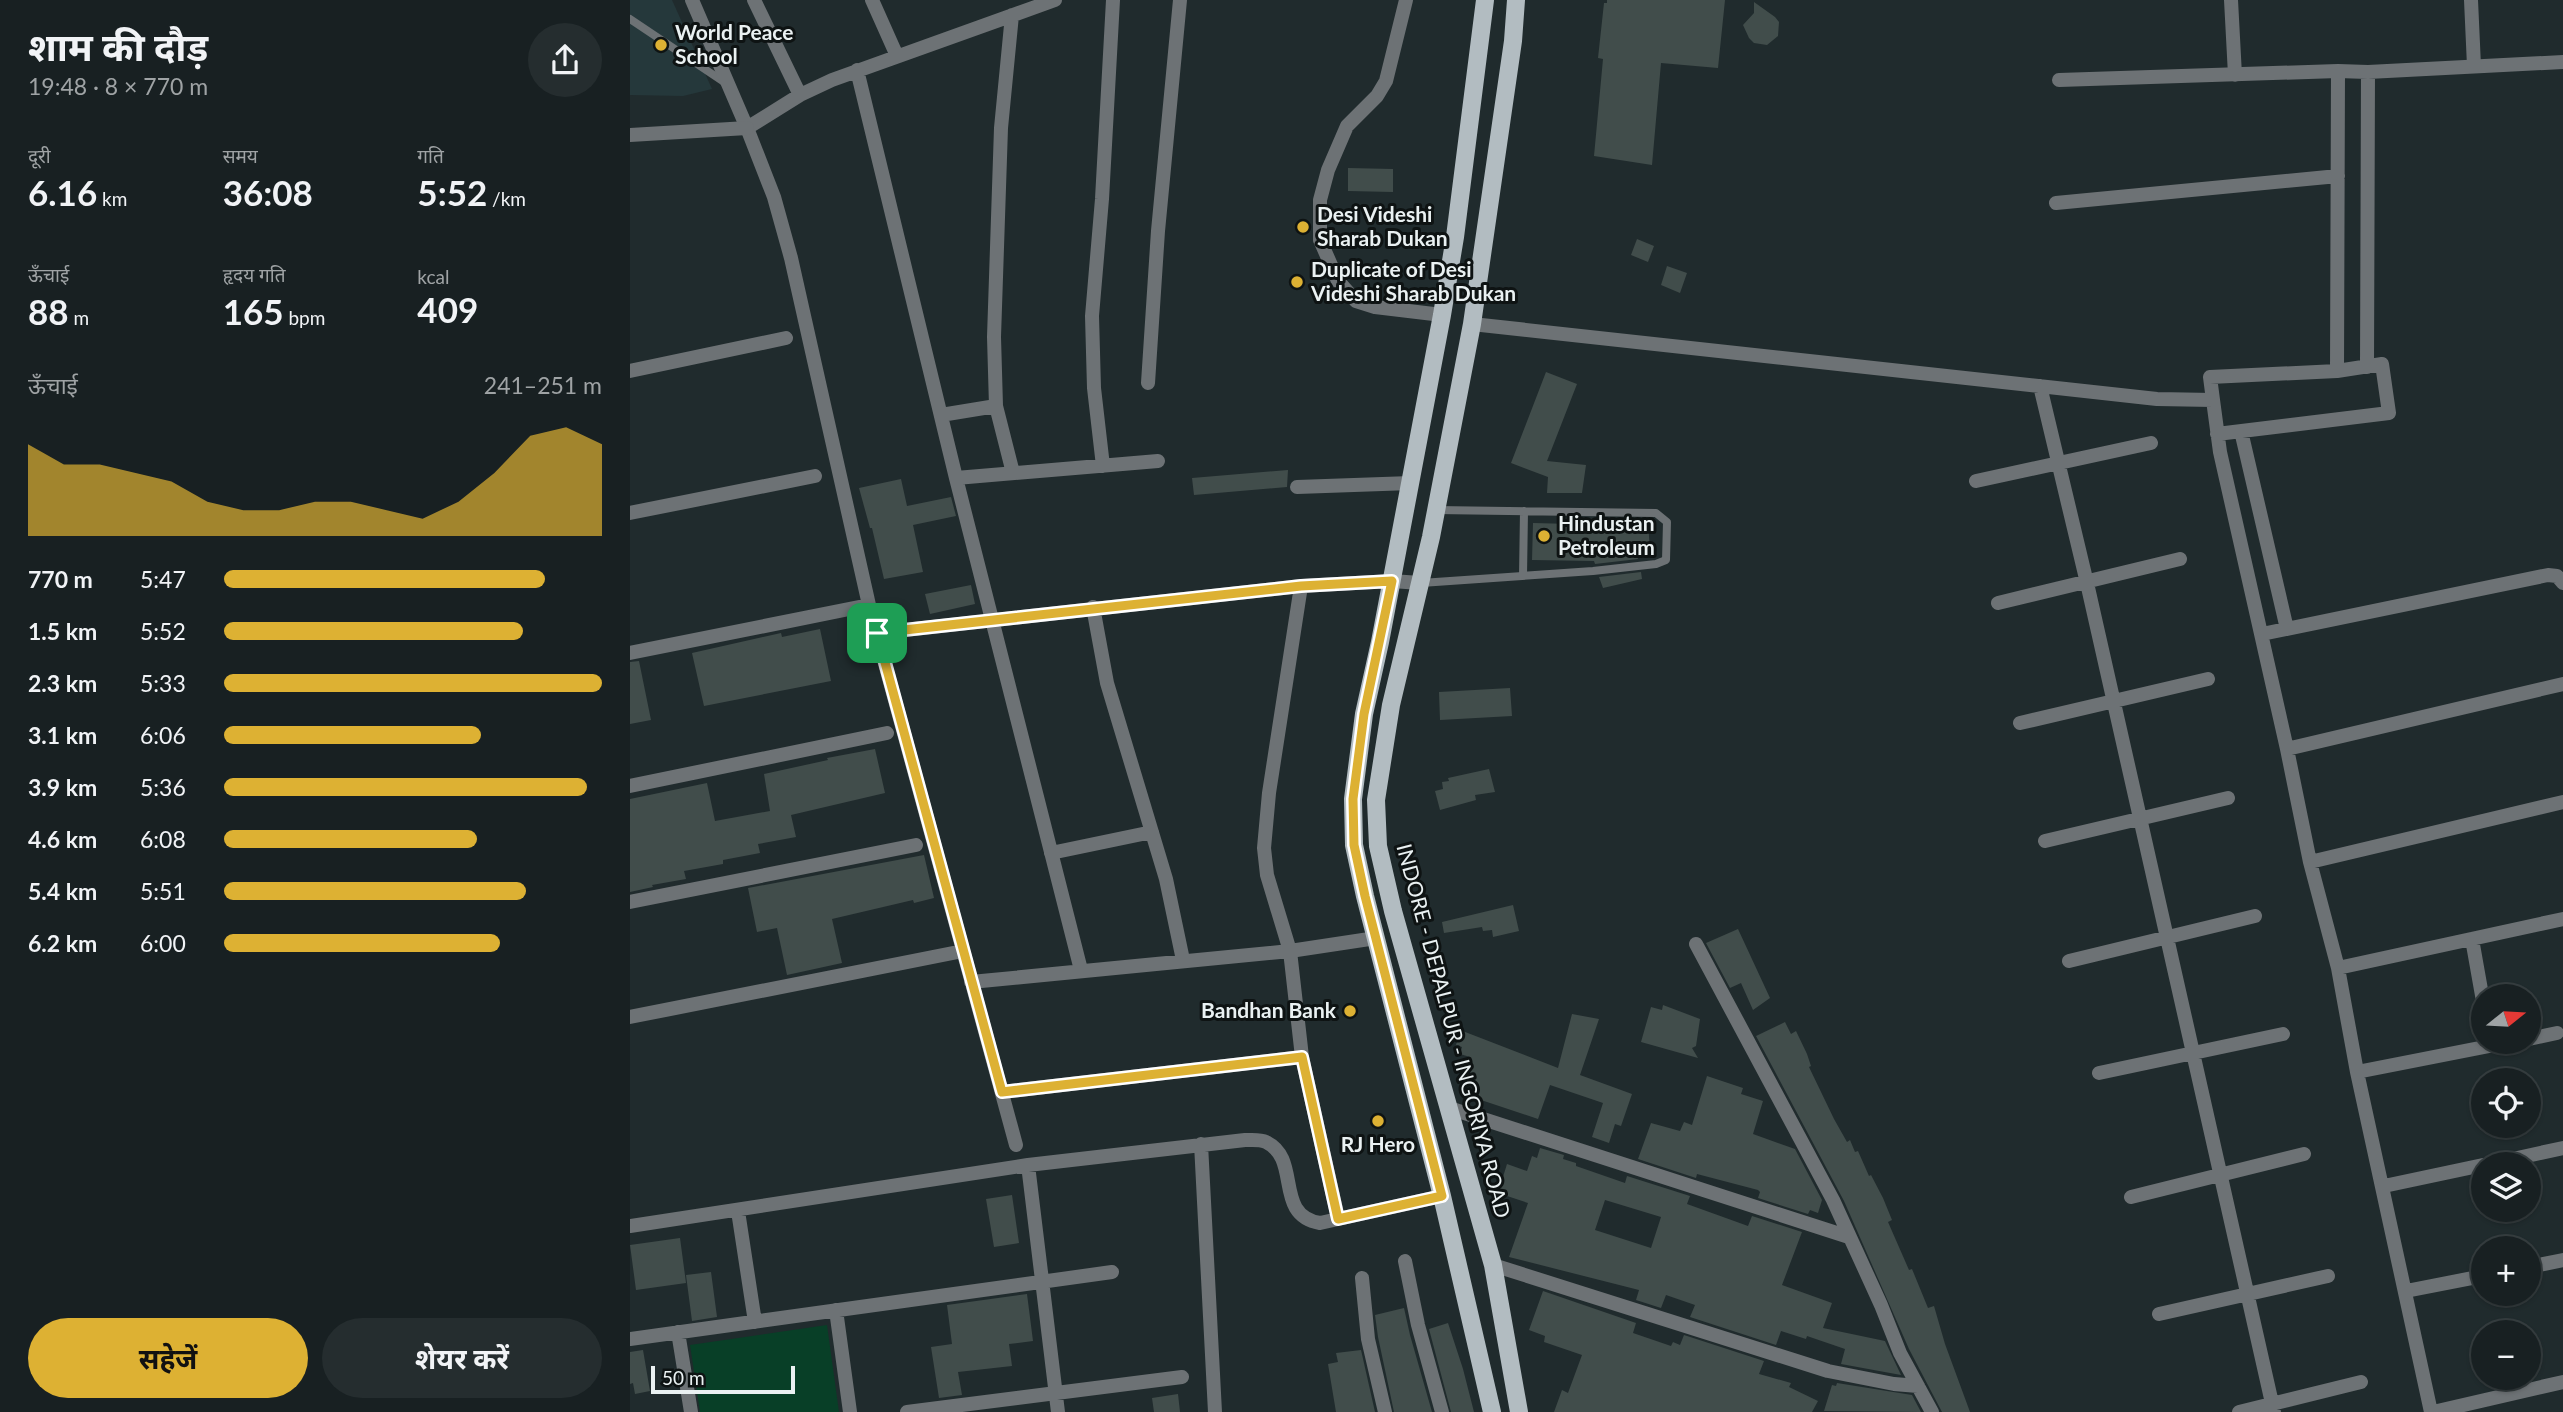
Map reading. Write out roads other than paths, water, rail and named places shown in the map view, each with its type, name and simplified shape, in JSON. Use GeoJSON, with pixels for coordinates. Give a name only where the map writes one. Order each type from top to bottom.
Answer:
{"type":"FeatureCollection","features":[{"type":"Feature","properties":{"kind":"main road"},"geometry":{"type":"LineString","coordinates":[[1485,0],[1455,237],[1392,581],[1364,714],[1353,799],[1354,845],[1442,1196],[1492,1412]]}},
{"type":"Feature","properties":{"kind":"main road","name":"INDORE - DEPALPUR - INGORIYA ROAD"},"geometry":{"type":"LineString","coordinates":[[1516,0],[1513,41],[1472,324],[1436,510],[1391,705],[1376,800],[1378,846],[1493,1265],[1519,1412]]}},
{"type":"Feature","properties":{"kind":"street"},"geometry":{"type":"LineString","coordinates":[[692,0],[774,197],[791,258],[869,605],[1016,1145]]}},
{"type":"Feature","properties":{"kind":"street"},"geometry":{"type":"LineString","coordinates":[[754,0],[800,95]]}},
{"type":"Feature","properties":{"kind":"street"},"geometry":{"type":"LineString","coordinates":[[872,0],[897,56]]}},
{"type":"Feature","properties":{"kind":"street"},"geometry":{"type":"LineString","coordinates":[[630,135],[747,128],[800,95],[857,70],[1055,0]]}},
{"type":"Feature","properties":{"kind":"street"},"geometry":{"type":"LineString","coordinates":[[1103,466],[1094,388],[1093,316],[1114,0]]}},
{"type":"Feature","properties":{"kind":"street"},"geometry":{"type":"LineString","coordinates":[[1148,383],[1158,232],[1180,0]]}},
{"type":"Feature","properties":{"kind":"street"},"geometry":{"type":"LineString","coordinates":[[1406,0],[1386,81],[1377,96],[1347,126],[1328,170],[1320,200],[1320,240],[1338,281],[1356,301],[1375,307],[1442,315]]}},
{"type":"Feature","properties":{"kind":"street"},"geometry":{"type":"LineString","coordinates":[[2231,0],[2235,75]]}},
{"type":"Feature","properties":{"kind":"street"},"geometry":{"type":"LineString","coordinates":[[2472,0],[2474,66]]}},
{"type":"Feature","properties":{"kind":"street"},"geometry":{"type":"LineString","coordinates":[[1013,15],[1001,128],[994,337],[996,407],[1013,473]]}},
{"type":"Feature","properties":{"kind":"street"},"geometry":{"type":"LineString","coordinates":[[2059,80],[2368,72],[2563,62]]}},
{"type":"Feature","properties":{"kind":"street"},"geometry":{"type":"LineString","coordinates":[[857,70],[956,478],[1081,970]]}},
{"type":"Feature","properties":{"kind":"street"},"geometry":{"type":"LineString","coordinates":[[2337,371],[2338,71]]}},
{"type":"Feature","properties":{"kind":"street"},"geometry":{"type":"LineString","coordinates":[[2367,367],[2368,72]]}},
{"type":"Feature","properties":{"kind":"street"},"geometry":{"type":"LineString","coordinates":[[2056,204],[2337,176]]}},
{"type":"Feature","properties":{"kind":"street"},"geometry":{"type":"LineString","coordinates":[[1472,324],[2040,386],[2157,398],[2213,400]]}},
{"type":"Feature","properties":{"kind":"street"},"geometry":{"type":"LineString","coordinates":[[630,371],[786,338]]}},
{"type":"Feature","properties":{"kind":"street"},"geometry":{"type":"LineString","coordinates":[[2217,434],[2389,412],[2382,364],[2337,371],[2210,377],[2217,434],[2310,862],[2338,968],[2357,1072],[2432,1412],[2563,1382]]}},
{"type":"Feature","properties":{"kind":"street"},"geometry":{"type":"LineString","coordinates":[[2040,386],[2273,1408]]}},
{"type":"Feature","properties":{"kind":"street"},"geometry":{"type":"LineString","coordinates":[[941,415],[996,407]]}},
{"type":"Feature","properties":{"kind":"street"},"geometry":{"type":"LineString","coordinates":[[2241,431],[2287,629]]}},
{"type":"Feature","properties":{"kind":"street"},"geometry":{"type":"LineString","coordinates":[[1976,481],[2151,443]]}},
{"type":"Feature","properties":{"kind":"street"},"geometry":{"type":"LineString","coordinates":[[956,478],[1158,461]]}},
{"type":"Feature","properties":{"kind":"street"},"geometry":{"type":"LineString","coordinates":[[630,513],[815,476]]}},
{"type":"Feature","properties":{"kind":"street"},"geometry":{"type":"LineString","coordinates":[[1297,487],[1410,483]]}},
{"type":"Feature","properties":{"kind":"street"},"geometry":{"type":"LineString","coordinates":[[1998,603],[2180,559]]}},
{"type":"Feature","properties":{"kind":"street"},"geometry":{"type":"LineString","coordinates":[[2262,634],[2548,575],[2557,576],[2563,583]]}},
{"type":"Feature","properties":{"kind":"street"},"geometry":{"type":"LineString","coordinates":[[877,633],[1301,586],[1392,581],[1420,583]]}},
{"type":"Feature","properties":{"kind":"street"},"geometry":{"type":"LineString","coordinates":[[1301,586],[1269,793],[1264,848],[1267,875],[1290,951],[1302,1057],[1338,1219]]}},
{"type":"Feature","properties":{"kind":"street"},"geometry":{"type":"LineString","coordinates":[[630,653],[869,605]]}},
{"type":"Feature","properties":{"kind":"street"},"geometry":{"type":"LineString","coordinates":[[1093,607],[1107,682],[1174,911],[1183,960]]}},
{"type":"Feature","properties":{"kind":"street"},"geometry":{"type":"LineString","coordinates":[[2020,723],[2208,679]]}},
{"type":"Feature","properties":{"kind":"street"},"geometry":{"type":"LineString","coordinates":[[2287,749],[2563,684]]}},
{"type":"Feature","properties":{"kind":"street"},"geometry":{"type":"LineString","coordinates":[[630,786],[887,733]]}},
{"type":"Feature","properties":{"kind":"street"},"geometry":{"type":"LineString","coordinates":[[2045,841],[2228,798]]}},
{"type":"Feature","properties":{"kind":"street"},"geometry":{"type":"LineString","coordinates":[[2310,862],[2563,803]]}},
{"type":"Feature","properties":{"kind":"street"},"geometry":{"type":"LineString","coordinates":[[1051,853],[1152,832]]}},
{"type":"Feature","properties":{"kind":"street"},"geometry":{"type":"LineString","coordinates":[[630,902],[916,845]]}},
{"type":"Feature","properties":{"kind":"street"},"geometry":{"type":"LineString","coordinates":[[2069,961],[2255,916]]}},
{"type":"Feature","properties":{"kind":"street"},"geometry":{"type":"LineString","coordinates":[[2338,968],[2563,919]]}},
{"type":"Feature","properties":{"kind":"street"},"geometry":{"type":"LineString","coordinates":[[971,982],[1290,951],[1376,938]]}},
{"type":"Feature","properties":{"kind":"street"},"geometry":{"type":"LineString","coordinates":[[2472,939],[2480,984]]}},
{"type":"Feature","properties":{"kind":"street"},"geometry":{"type":"LineString","coordinates":[[1696,944],[1824,1181],[1900,1353],[1932,1412]]}},
{"type":"Feature","properties":{"kind":"street"},"geometry":{"type":"LineString","coordinates":[[630,1017],[963,951]]}},
{"type":"Feature","properties":{"kind":"street"},"geometry":{"type":"LineString","coordinates":[[2541,1036],[2557,1033]]}},
{"type":"Feature","properties":{"kind":"street"},"geometry":{"type":"LineString","coordinates":[[2099,1073],[2283,1034]]}},
{"type":"Feature","properties":{"kind":"street"},"geometry":{"type":"LineString","coordinates":[[2357,1072],[2471,1048]]}},
{"type":"Feature","properties":{"kind":"street"},"geometry":{"type":"LineString","coordinates":[[1002,1092],[1302,1057]]}},
{"type":"Feature","properties":{"kind":"street"},"geometry":{"type":"LineString","coordinates":[[1450,1108],[1849,1237]]}},
{"type":"Feature","properties":{"kind":"street"},"geometry":{"type":"LineString","coordinates":[[630,1226],[1027,1165],[1245,1140],[1264,1141],[1275,1148],[1285,1166],[1293,1204],[1300,1216],[1308,1221],[1320,1223],[1442,1196]]}},
{"type":"Feature","properties":{"kind":"street"},"geometry":{"type":"LineString","coordinates":[[1201,1144],[1214,1412]]}},
{"type":"Feature","properties":{"kind":"street"},"geometry":{"type":"LineString","coordinates":[[2541,1154],[2563,1149]]}},
{"type":"Feature","properties":{"kind":"street"},"geometry":{"type":"LineString","coordinates":[[2130,1197],[2304,1154]]}},
{"type":"Feature","properties":{"kind":"street"},"geometry":{"type":"LineString","coordinates":[[1027,1165],[1058,1412]]}},
{"type":"Feature","properties":{"kind":"street"},"geometry":{"type":"LineString","coordinates":[[2384,1186],[2471,1168]]}},
{"type":"Feature","properties":{"kind":"street"},"geometry":{"type":"LineString","coordinates":[[738,1211],[755,1322]]}},
{"type":"Feature","properties":{"kind":"street"},"geometry":{"type":"LineString","coordinates":[[2541,1265],[2563,1260]]}},
{"type":"Feature","properties":{"kind":"street"},"geometry":{"type":"LineString","coordinates":[[1405,1261],[1418,1325],[1442,1412]]}},
{"type":"Feature","properties":{"kind":"street"},"geometry":{"type":"LineString","coordinates":[[1493,1265],[1828,1371],[1918,1387]]}},
{"type":"Feature","properties":{"kind":"street"},"geometry":{"type":"LineString","coordinates":[[630,1339],[1112,1272]]}},
{"type":"Feature","properties":{"kind":"street"},"geometry":{"type":"LineString","coordinates":[[2159,1314],[2328,1276]]}},
{"type":"Feature","properties":{"kind":"street"},"geometry":{"type":"LineString","coordinates":[[1362,1278],[1368,1339],[1385,1412]]}},
{"type":"Feature","properties":{"kind":"street"},"geometry":{"type":"LineString","coordinates":[[2406,1292],[2471,1278]]}},
{"type":"Feature","properties":{"kind":"street"},"geometry":{"type":"LineString","coordinates":[[835,1310],[850,1412]]}},
{"type":"Feature","properties":{"kind":"street"},"geometry":{"type":"LineString","coordinates":[[678,1332],[691,1412]]}},
{"type":"Feature","properties":{"kind":"street"},"geometry":{"type":"LineString","coordinates":[[907,1412],[1182,1377]]}},
{"type":"Feature","properties":{"kind":"street"},"geometry":{"type":"LineString","coordinates":[[2239,1412],[2273,1408],[2361,1382]]}},
{"type":"Feature","properties":{"kind":"lane"},"geometry":{"type":"LineString","coordinates":[[630,19],[729,85]]}},
{"type":"Feature","properties":{"kind":"lane"},"geometry":{"type":"LineString","coordinates":[[1420,583],[1656,564],[1666,560],[1667,522],[1656,513],[1436,510]]}},
{"type":"Feature","properties":{"kind":"lane"},"geometry":{"type":"LineString","coordinates":[[1523,576],[1524,512]]}},
{"type":"Feature","properties":{"kind":"place","name":"World Peace School"},"geometry":{"type":"Point","coordinates":[661,45]}},
{"type":"Feature","properties":{"kind":"place","name":"Desi Videshi Sharab Dukan"},"geometry":{"type":"Point","coordinates":[1303,227]}},
{"type":"Feature","properties":{"kind":"place","name":"Duplicate of Desi Videshi Sharab Dukan"},"geometry":{"type":"Point","coordinates":[1297,282]}},
{"type":"Feature","properties":{"kind":"place","name":"Hindustan Petroleum"},"geometry":{"type":"Point","coordinates":[1544,536]}},
{"type":"Feature","properties":{"kind":"place","name":"Bandhan Bank"},"geometry":{"type":"Point","coordinates":[1350,1011]}},
{"type":"Feature","properties":{"kind":"place","name":"RJ Hero"},"geometry":{"type":"Point","coordinates":[1378,1121]}}]}
